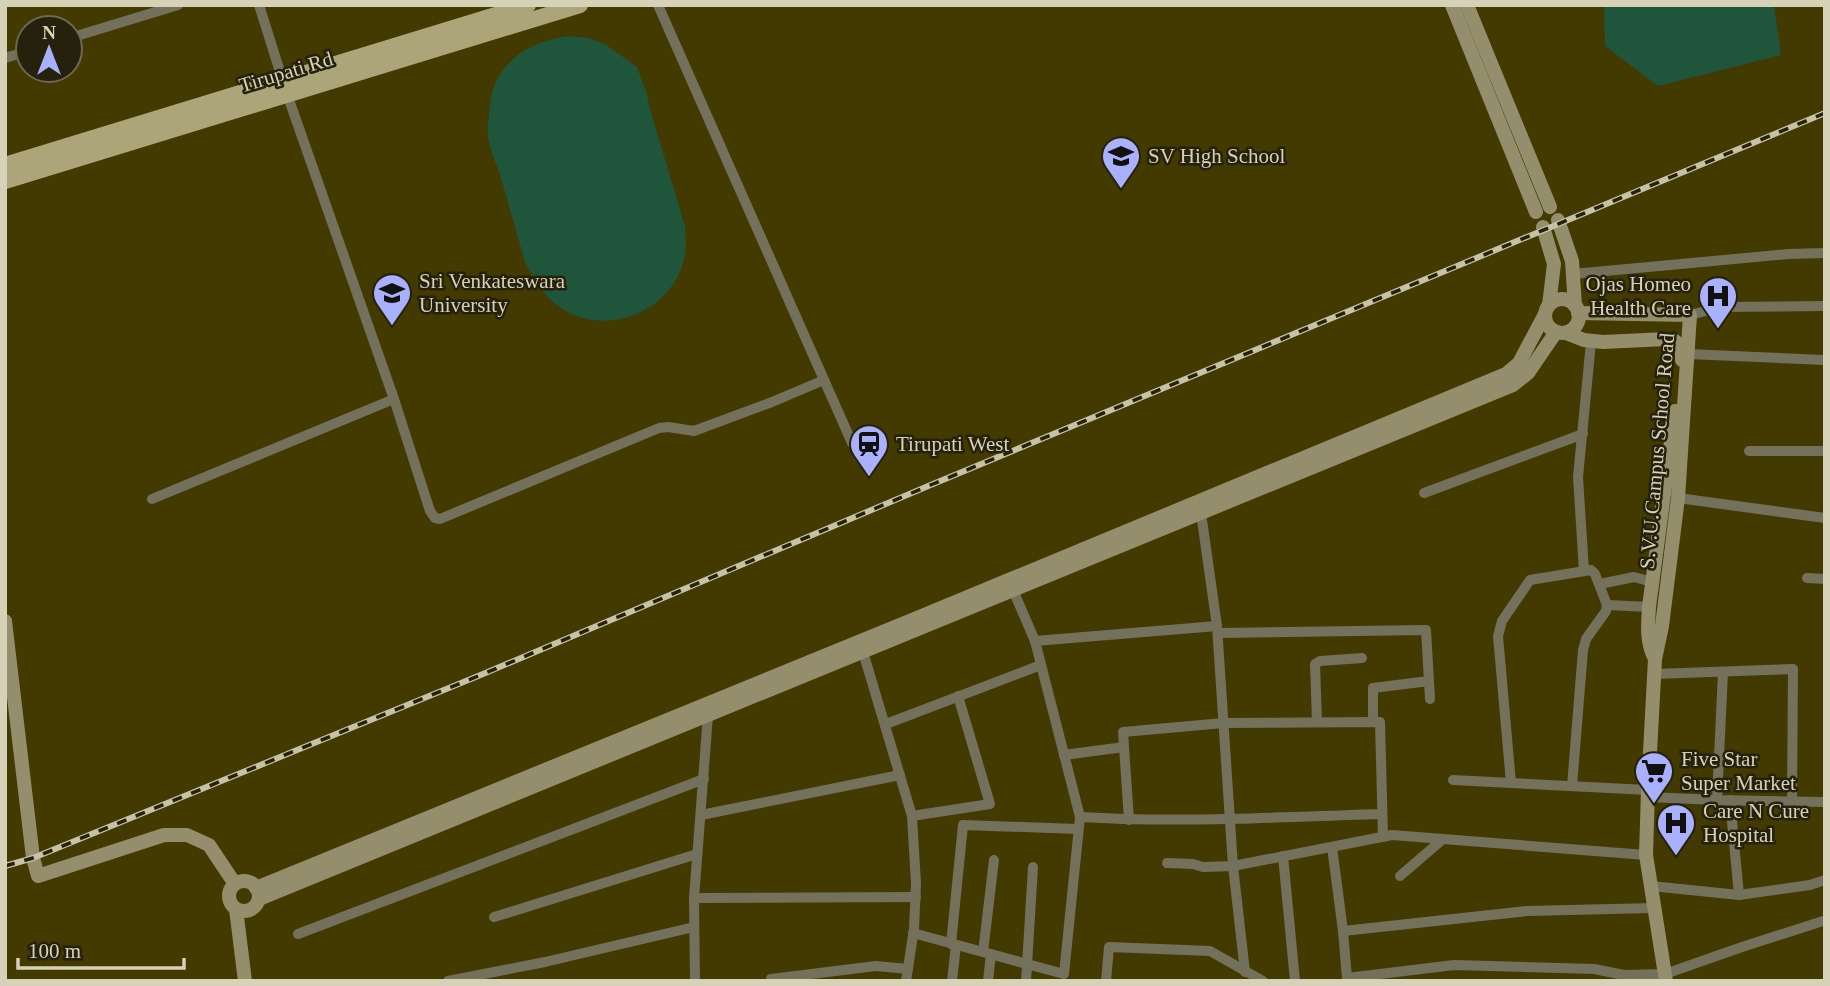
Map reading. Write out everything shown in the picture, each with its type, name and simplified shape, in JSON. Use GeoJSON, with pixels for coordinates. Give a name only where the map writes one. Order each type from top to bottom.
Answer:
{"type":"FeatureCollection","features":[{"type":"Feature","properties":{"kind":"main road","name":"Tirupati Rd"},"geometry":{"type":"LineString","coordinates":[[5,181],[528,5]]}},
{"type":"Feature","properties":{"kind":"main road","name":"Tirupati Rd"},"geometry":{"type":"LineString","coordinates":[[5,165],[580,5]]}},
{"type":"Feature","properties":{"kind":"street"},"geometry":{"type":"LineString","coordinates":[[84,34],[178,5]]}},
{"type":"Feature","properties":{"kind":"street"},"geometry":{"type":"LineString","coordinates":[[260,5],[285,87],[394,399],[430,511],[435,518],[440,519],[659,428],[694,431],[824,380]]}},
{"type":"Feature","properties":{"kind":"street"},"geometry":{"type":"LineString","coordinates":[[658,5],[852,443]]}},
{"type":"Feature","properties":{"kind":"street"},"geometry":{"type":"LineString","coordinates":[[1452,5],[1543,210],[1466,5]]}},
{"type":"Feature","properties":{"kind":"street"},"geometry":{"type":"LineString","coordinates":[[258,893],[708,715],[1513,385],[1528,373],[1561,332],[1574,327],[1578,318],[1572,261],[1558,220]]}},
{"type":"Feature","properties":{"kind":"street"},"geometry":{"type":"LineString","coordinates":[[1543,227],[1554,264],[1547,325],[1561,332]]}},
{"type":"Feature","properties":{"kind":"street"},"geometry":{"type":"LineString","coordinates":[[1573,274],[1825,253]]}},
{"type":"Feature","properties":{"kind":"street"},"geometry":{"type":"LineString","coordinates":[[236,909],[252,909],[258,893],[1506,374],[1519,363],[1547,310],[1557,300],[1567,300],[1577,310]]}},
{"type":"Feature","properties":{"kind":"street"},"geometry":{"type":"LineString","coordinates":[[1689,315],[1721,307],[1825,306]]}},
{"type":"Feature","properties":{"kind":"street","name":"S.V.U.Campus School Road"},"geometry":{"type":"LineString","coordinates":[[1577,310],[1689,315],[1678,498],[1662,626],[1654,666],[1648,793],[1646,855],[1665,977]]}},
{"type":"Feature","properties":{"kind":"street","name":"S.V.U.Campus School Road"},"geometry":{"type":"LineString","coordinates":[[1561,332],[1591,342],[1666,339],[1675,341],[1682,348],[1649,607],[1648,633],[1654,666]]}},
{"type":"Feature","properties":{"kind":"street"},"geometry":{"type":"LineString","coordinates":[[1584,571],[1578,477],[1591,342]]}},
{"type":"Feature","properties":{"kind":"street"},"geometry":{"type":"LineString","coordinates":[[1688,354],[1825,360]]}},
{"type":"Feature","properties":{"kind":"street"},"geometry":{"type":"LineString","coordinates":[[152,499],[394,399]]}},
{"type":"Feature","properties":{"kind":"street"},"geometry":{"type":"LineString","coordinates":[[1424,494],[1583,434]]}},
{"type":"Feature","properties":{"kind":"street"},"geometry":{"type":"LineString","coordinates":[[1749,451],[1825,451]]}},
{"type":"Feature","properties":{"kind":"street"},"geometry":{"type":"LineString","coordinates":[[1678,498],[1825,518]]}},
{"type":"Feature","properties":{"kind":"street"},"geometry":{"type":"LineString","coordinates":[[1201,513],[1218,629],[1233,866],[1245,972]]}},
{"type":"Feature","properties":{"kind":"street"},"geometry":{"type":"LineString","coordinates":[[1511,783],[1498,636],[1500,625],[1530,580],[1584,571],[1593,572],[1607,605],[1606,611],[1586,639],[1583,649],[1572,786]]}},
{"type":"Feature","properties":{"kind":"street"},"geometry":{"type":"LineString","coordinates":[[1600,584],[1634,577],[1652,582]]}},
{"type":"Feature","properties":{"kind":"street"},"geometry":{"type":"LineString","coordinates":[[1807,578],[1825,579]]}},
{"type":"Feature","properties":{"kind":"street"},"geometry":{"type":"LineString","coordinates":[[913,933],[1027,964],[1064,977],[1080,817],[1035,641],[1013,590]]}},
{"type":"Feature","properties":{"kind":"street"},"geometry":{"type":"LineString","coordinates":[[1607,605],[1649,607]]}},
{"type":"Feature","properties":{"kind":"street"},"geometry":{"type":"LineString","coordinates":[[5,621],[33,858],[38,876],[164,835],[187,835],[209,845],[235,884]]}},
{"type":"Feature","properties":{"kind":"street"},"geometry":{"type":"LineString","coordinates":[[1035,641],[1218,629],[1426,629],[1430,699]]}},
{"type":"Feature","properties":{"kind":"street"},"geometry":{"type":"LineString","coordinates":[[863,652],[912,816],[916,897],[906,981]]}},
{"type":"Feature","properties":{"kind":"street"},"geometry":{"type":"LineString","coordinates":[[1317,722],[1315,664],[1320,660],[1362,658]]}},
{"type":"Feature","properties":{"kind":"street"},"geometry":{"type":"LineString","coordinates":[[886,724],[1041,665]]}},
{"type":"Feature","properties":{"kind":"street"},"geometry":{"type":"LineString","coordinates":[[1654,666],[1723,672],[1793,669],[1792,801]]}},
{"type":"Feature","properties":{"kind":"street"},"geometry":{"type":"LineString","coordinates":[[1717,800],[1723,672]]}},
{"type":"Feature","properties":{"kind":"street"},"geometry":{"type":"LineString","coordinates":[[1373,722],[1373,688],[1429,681]]}},
{"type":"Feature","properties":{"kind":"street"},"geometry":{"type":"LineString","coordinates":[[912,816],[990,804],[958,696]]}},
{"type":"Feature","properties":{"kind":"street"},"geometry":{"type":"LineString","coordinates":[[694,980],[694,898],[708,715]]}},
{"type":"Feature","properties":{"kind":"street"},"geometry":{"type":"LineString","coordinates":[[1129,820],[1123,732],[1224,723],[1380,722],[1382,837]]}},
{"type":"Feature","properties":{"kind":"street"},"geometry":{"type":"LineString","coordinates":[[1064,755],[1124,747]]}},
{"type":"Feature","properties":{"kind":"street"},"geometry":{"type":"LineString","coordinates":[[701,815],[900,775]]}},
{"type":"Feature","properties":{"kind":"street"},"geometry":{"type":"LineString","coordinates":[[298,934],[704,779]]}},
{"type":"Feature","properties":{"kind":"street"},"geometry":{"type":"LineString","coordinates":[[1453,780],[1572,786],[1717,800],[1825,802]]}},
{"type":"Feature","properties":{"kind":"street"},"geometry":{"type":"LineString","coordinates":[[1730,800],[1739,895]]}},
{"type":"Feature","properties":{"kind":"street"},"geometry":{"type":"LineString","coordinates":[[1080,817],[1129,820],[1230,819],[1382,814]]}},
{"type":"Feature","properties":{"kind":"street"},"geometry":{"type":"LineString","coordinates":[[952,981],[963,825],[1078,829]]}},
{"type":"Feature","properties":{"kind":"street"},"geometry":{"type":"LineString","coordinates":[[1167,863],[1203,867],[1233,866],[1392,835],[1646,855]]}},
{"type":"Feature","properties":{"kind":"street"},"geometry":{"type":"LineString","coordinates":[[1400,876],[1443,839]]}},
{"type":"Feature","properties":{"kind":"street"},"geometry":{"type":"LineString","coordinates":[[1332,847],[1347,978],[1403,976],[1454,965],[1594,969],[1624,975],[1665,977],[1823,921]]}},
{"type":"Feature","properties":{"kind":"street"},"geometry":{"type":"LineString","coordinates":[[494,917],[697,854]]}},
{"type":"Feature","properties":{"kind":"street"},"geometry":{"type":"LineString","coordinates":[[1283,856],[1295,981]]}},
{"type":"Feature","properties":{"kind":"street"},"geometry":{"type":"LineString","coordinates":[[988,981],[987,953],[994,860]]}},
{"type":"Feature","properties":{"kind":"street"},"geometry":{"type":"LineString","coordinates":[[1026,981],[1033,867]]}},
{"type":"Feature","properties":{"kind":"street"},"geometry":{"type":"LineString","coordinates":[[1651,886],[1739,895],[1810,885],[1825,880]]}},
{"type":"Feature","properties":{"kind":"street"},"geometry":{"type":"LineString","coordinates":[[245,981],[236,909],[229,899],[229,893],[235,884],[247,881],[258,893]]}},
{"type":"Feature","properties":{"kind":"street"},"geometry":{"type":"LineString","coordinates":[[694,898],[916,897]]}},
{"type":"Feature","properties":{"kind":"street"},"geometry":{"type":"LineString","coordinates":[[1343,931],[1527,911],[1654,908]]}},
{"type":"Feature","properties":{"kind":"street"},"geometry":{"type":"LineString","coordinates":[[448,981],[545,962],[694,927]]}},
{"type":"Feature","properties":{"kind":"street"},"geometry":{"type":"LineString","coordinates":[[1106,981],[1109,947],[1210,951],[1263,981]]}},
{"type":"Feature","properties":{"kind":"street"},"geometry":{"type":"LineString","coordinates":[[771,981],[844,976],[876,966],[908,969]]}},
{"type":"Feature","properties":{"kind":"green space"},"geometry":{"type":"Polygon","coordinates":[[[1604,5],[1774,5],[1781,55],[1658,86],[1605,46],[1604,5]]]}},
{"type":"Feature","properties":{"kind":"green space"},"geometry":{"type":"Polygon","coordinates":[[[569,36],[588,38],[605,44],[637,67],[685,226],[683,263],[664,296],[633,316],[615,320],[578,316],[555,304],[540,287],[525,262],[488,137],[491,98],[503,70],[512,59],[524,51],[553,39],[569,36]]]}},
{"type":"Feature","properties":{"kind":"railway"},"geometry":{"type":"LineString","coordinates":[[5,866],[33,858],[483,674],[1825,113]]}},
{"type":"Feature","properties":{"kind":"place","name":"SV High School"},"geometry":{"type":"Point","coordinates":[1121,190]}},
{"type":"Feature","properties":{"kind":"place","name":"Sri Venkateswara University"},"geometry":{"type":"Point","coordinates":[392,327]}},
{"type":"Feature","properties":{"kind":"place","name":"Ojas Homeo Health Care"},"geometry":{"type":"Point","coordinates":[1718,330]}},
{"type":"Feature","properties":{"kind":"place","name":"Tirupati West"},"geometry":{"type":"Point","coordinates":[869,478]}},
{"type":"Feature","properties":{"kind":"place","name":"Five Star Super Market"},"geometry":{"type":"Point","coordinates":[1654,805]}},
{"type":"Feature","properties":{"kind":"place","name":"Care N Cure Hospital"},"geometry":{"type":"Point","coordinates":[1676,857]}}]}
